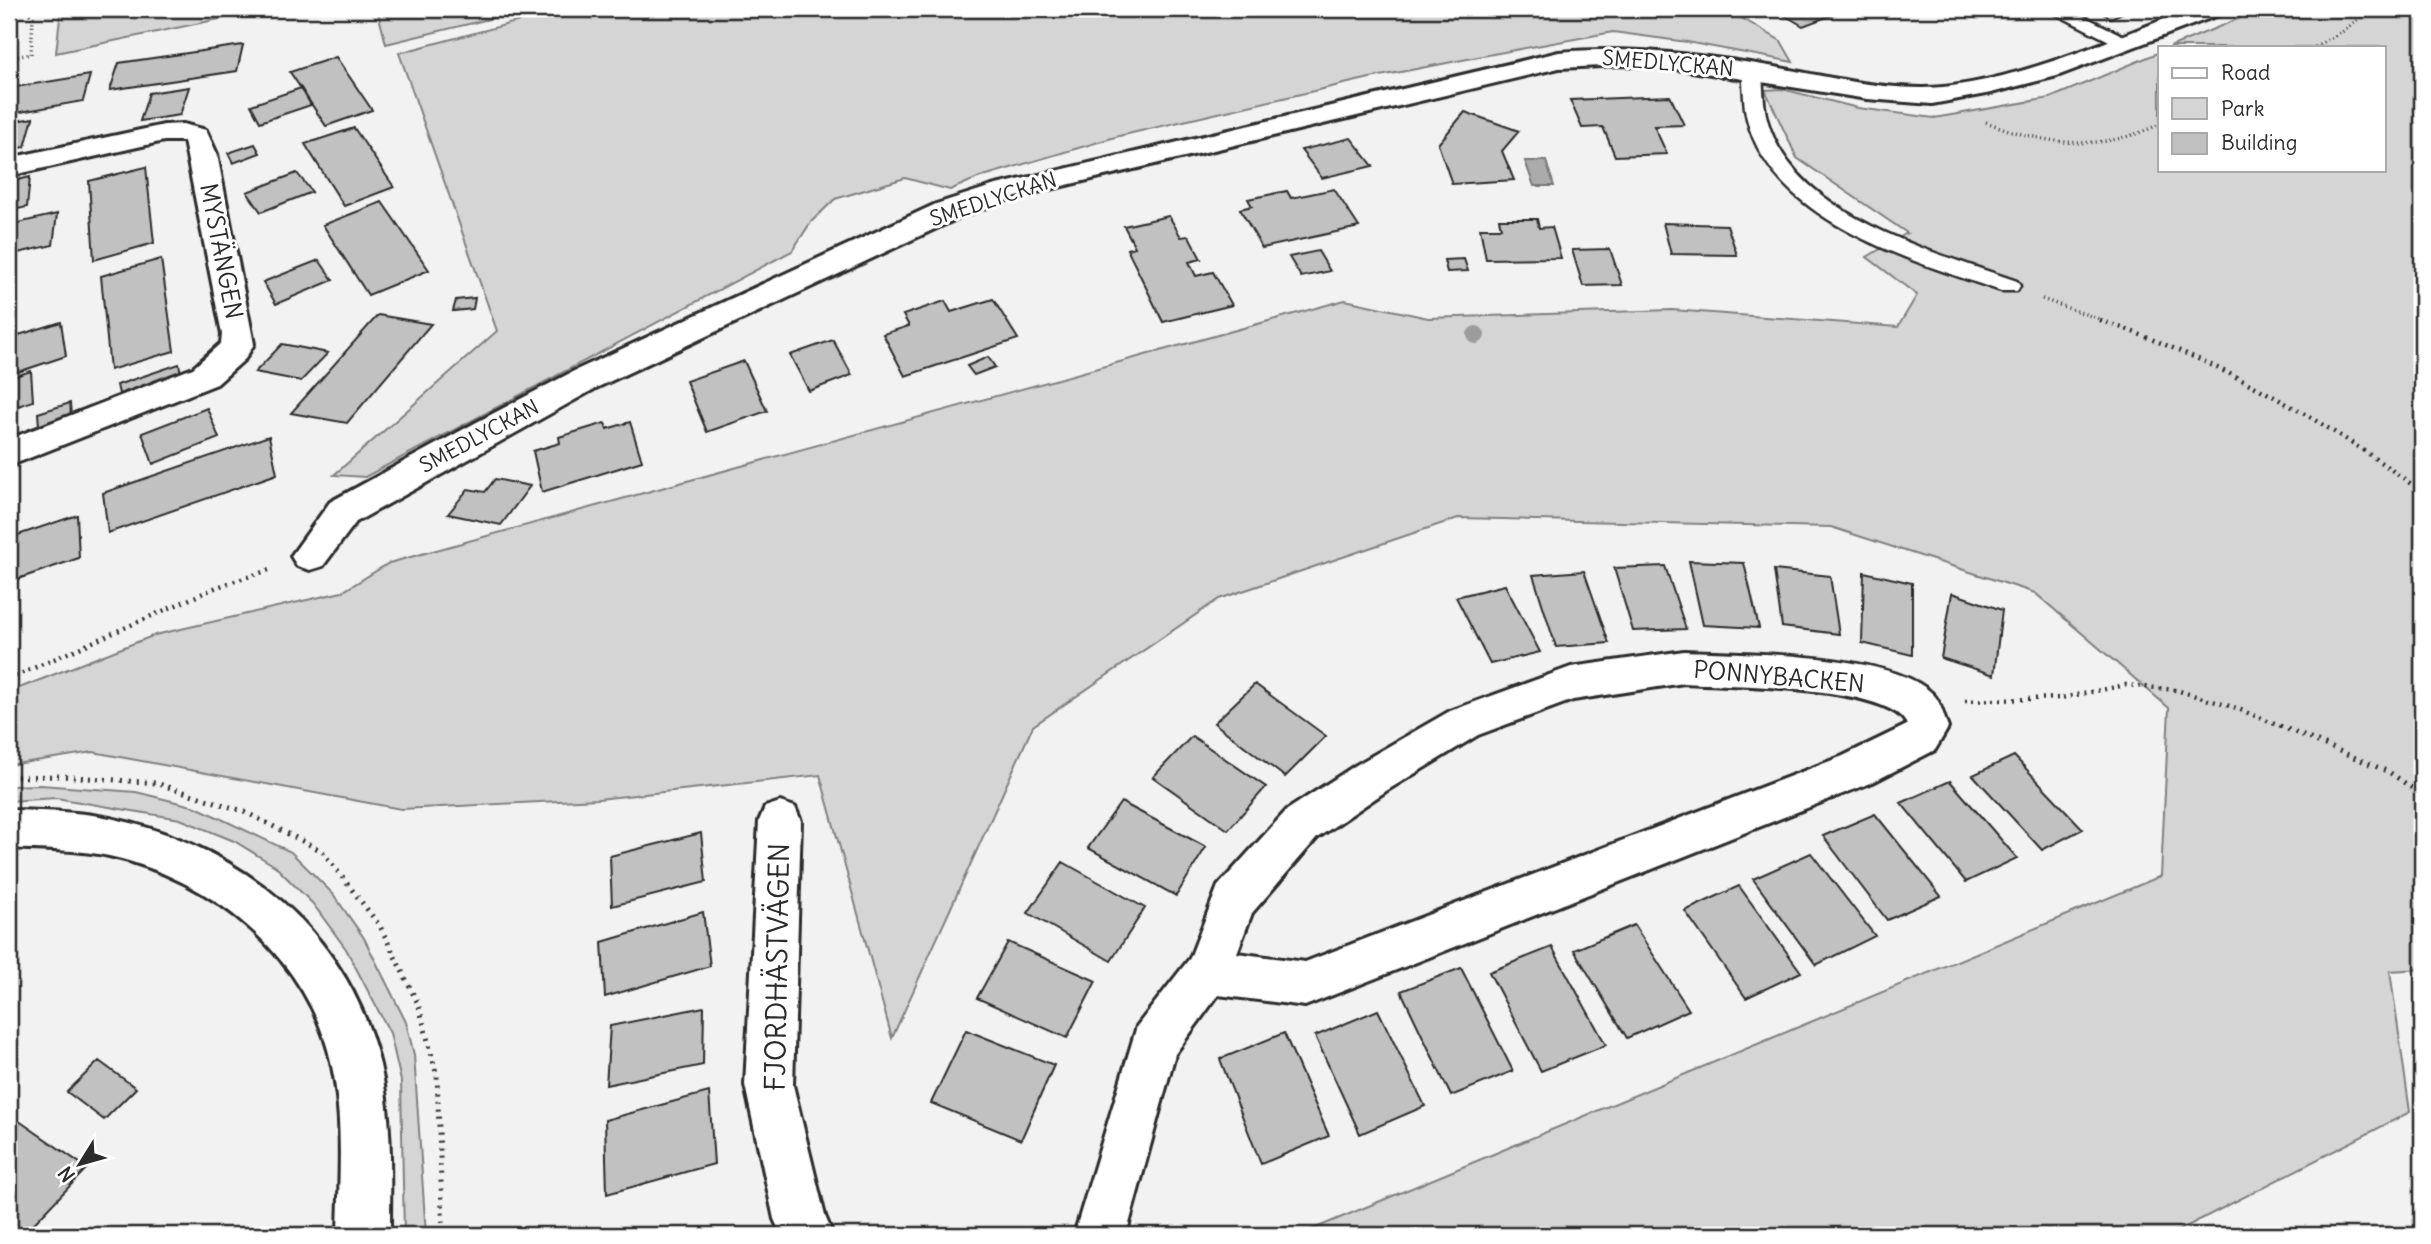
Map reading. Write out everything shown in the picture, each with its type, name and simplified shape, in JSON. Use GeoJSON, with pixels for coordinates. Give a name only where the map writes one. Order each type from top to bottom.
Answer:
{"type":"FeatureCollection","features":[{"type":"Feature","properties":{"kind":"street","name":"SMEDLYCKAN"},"geometry":{"type":"LineString","coordinates":[[310,556],[343,512],[575,385],[854,253],[947,211],[1002,192],[1131,159],[1307,121],[1559,60],[1632,56],[1752,71],[1879,93],[1923,96],[2020,78],[2128,43],[2212,9]]}},
{"type":"Feature","properties":{"kind":"street","name":"MYSTÄNGEN"},"geometry":{"type":"LineString","coordinates":[[9,167],[164,133],[183,131],[196,136],[203,153],[237,321],[238,344],[226,360],[205,376],[9,453]]}},
{"type":"Feature","properties":{"kind":"street","name":"PONNYBACKEN"},"geometry":{"type":"LineString","coordinates":[[1100,1235],[1154,1043],[1207,972],[1234,901],[1302,824],[1371,778],[1464,723],[1572,684],[1684,667],[1832,676],[1896,690],[1913,700]]}},
{"type":"Feature","properties":{"kind":"street"},"geometry":{"type":"LineString","coordinates":[[1207,972],[1305,984],[1904,748],[1921,738],[1928,727],[1926,717],[1913,700]]}},
{"type":"Feature","properties":{"kind":"street","name":"FJORDHÄSTVÄGEN"},"geometry":{"type":"LineString","coordinates":[[780,821],[769,1085],[800,1219],[807,1235]]}},
{"type":"Feature","properties":{"kind":"street"},"geometry":{"type":"LineString","coordinates":[[9,829],[109,837],[153,849],[207,872],[287,930],[312,960],[328,989],[356,1066],[362,1130],[364,1235]]}},
{"type":"Feature","properties":{"kind":"lane"},"geometry":{"type":"LineString","coordinates":[[2055,9],[2128,43]]}},
{"type":"Feature","properties":{"kind":"lane","name":"SMEDLYCKAN"},"geometry":{"type":"LineString","coordinates":[[1752,71],[1756,125],[1767,150],[1809,198],[1831,215],[1915,252],[2009,286]]}},
{"type":"Feature","properties":{"kind":"path"},"geometry":{"type":"LineString","coordinates":[[9,58],[31,54],[33,17],[24,9]]}},
{"type":"Feature","properties":{"kind":"path"},"geometry":{"type":"LineString","coordinates":[[2317,46],[2342,32],[2371,9]]}},
{"type":"Feature","properties":{"kind":"path"},"geometry":{"type":"LineString","coordinates":[[2009,286],[2169,345],[2252,385],[2315,419],[2422,492]]}},
{"type":"Feature","properties":{"kind":"path"},"geometry":{"type":"LineString","coordinates":[[9,680],[217,587],[310,556]]}},
{"type":"Feature","properties":{"kind":"path"},"geometry":{"type":"LineString","coordinates":[[1913,700],[2007,702],[2061,698],[2126,685],[2176,690],[2236,708],[2389,772],[2422,795]]}},
{"type":"Feature","properties":{"kind":"green space"},"geometry":{"type":"Polygon","coordinates":[[[61,9],[268,9],[56,53],[61,9]]]}},
{"type":"Feature","properties":{"kind":"green space"},"geometry":{"type":"Polygon","coordinates":[[[377,9],[530,9],[386,44],[377,9]]]}},
{"type":"Feature","properties":{"kind":"green space"},"geometry":{"type":"Polygon","coordinates":[[[565,9],[1726,9],[1781,41],[1793,62],[1687,42],[1613,32],[1370,78],[1119,136],[980,177],[950,190],[905,178],[835,199],[811,222],[792,251],[365,477],[334,475],[497,331],[399,53],[565,9]]]}},
{"type":"Feature","properties":{"kind":"green space"},"geometry":{"type":"Polygon","coordinates":[[[2262,9],[2422,9],[2422,969],[2390,971],[2410,1112],[2170,1235],[1299,1235],[2161,876],[2169,708],[2035,593],[1831,527],[1458,518],[1219,599],[1033,726],[892,1038],[820,775],[598,799],[401,809],[93,752],[9,765],[9,692],[155,635],[342,592],[389,563],[1345,300],[1428,318],[1672,310],[1898,327],[1917,295],[1867,257],[1907,233],[1797,158],[1765,90],[1782,89],[1858,108],[1934,118],[2050,98],[2158,53],[2158,172],[2386,172],[2386,46],[2172,46],[2262,9]]]}},
{"type":"Feature","properties":{"kind":"green space"},"geometry":{"type":"Polygon","coordinates":[[[40,785],[136,792],[196,807],[291,852],[333,894],[364,938],[406,1022],[414,1055],[426,1235],[404,1235],[401,1081],[390,1033],[346,949],[313,904],[275,866],[234,841],[180,819],[56,798],[9,801],[9,786],[40,785]]]}},
{"type":"Feature","properties":{"kind":"shaded area"},"geometry":{"type":"Polygon","coordinates":[[[1525,161],[1546,161],[1554,186],[1534,186],[1525,161]]]}},
{"type":"Feature","properties":{"kind":"building"},"geometry":{"type":"Polygon","coordinates":[[[1774,9],[1848,9],[1803,26],[1774,9]]]}},
{"type":"Feature","properties":{"kind":"building"},"geometry":{"type":"Polygon","coordinates":[[[2093,9],[2132,9],[2111,18],[2093,9]]]}},
{"type":"Feature","properties":{"kind":"building"},"geometry":{"type":"Polygon","coordinates":[[[243,45],[237,71],[110,90],[119,63],[243,45]]]}},
{"type":"Feature","properties":{"kind":"building"},"geometry":{"type":"Polygon","coordinates":[[[336,57],[372,110],[326,126],[290,72],[336,57]]]}},
{"type":"Feature","properties":{"kind":"building"},"geometry":{"type":"Polygon","coordinates":[[[90,75],[83,101],[9,114],[9,88],[90,75]]]}},
{"type":"Feature","properties":{"kind":"building"},"geometry":{"type":"Polygon","coordinates":[[[189,87],[180,115],[140,121],[149,93],[189,87]]]}},
{"type":"Feature","properties":{"kind":"building"},"geometry":{"type":"Polygon","coordinates":[[[301,88],[311,105],[260,122],[251,105],[301,88]]]}},
{"type":"Feature","properties":{"kind":"building"},"geometry":{"type":"Polygon","coordinates":[[[1670,96],[1684,125],[1654,126],[1667,154],[1615,156],[1603,127],[1582,128],[1570,100],[1670,96]]]}},
{"type":"Feature","properties":{"kind":"building"},"geometry":{"type":"Polygon","coordinates":[[[1465,112],[1519,131],[1502,151],[1514,180],[1452,184],[1438,144],[1465,112]]]}},
{"type":"Feature","properties":{"kind":"building"},"geometry":{"type":"Polygon","coordinates":[[[33,118],[25,147],[9,150],[9,122],[33,118]]]}},
{"type":"Feature","properties":{"kind":"building"},"geometry":{"type":"Polygon","coordinates":[[[354,128],[394,187],[344,206],[305,144],[354,128]]]}},
{"type":"Feature","properties":{"kind":"building"},"geometry":{"type":"Polygon","coordinates":[[[1351,138],[1373,166],[1322,178],[1301,150],[1351,138]]]}},
{"type":"Feature","properties":{"kind":"building"},"geometry":{"type":"Polygon","coordinates":[[[255,144],[260,153],[233,163],[228,153],[255,144]]]}},
{"type":"Feature","properties":{"kind":"building"},"geometry":{"type":"Polygon","coordinates":[[[146,167],[154,243],[94,260],[89,181],[146,167]]]}},
{"type":"Feature","properties":{"kind":"building"},"geometry":{"type":"Polygon","coordinates":[[[297,173],[312,192],[261,212],[247,192],[297,173]]]}},
{"type":"Feature","properties":{"kind":"building"},"geometry":{"type":"Polygon","coordinates":[[[30,177],[27,207],[9,211],[9,182],[30,177]]]}},
{"type":"Feature","properties":{"kind":"building"},"geometry":{"type":"Polygon","coordinates":[[[1334,189],[1359,227],[1262,248],[1240,209],[1252,206],[1248,199],[1287,191],[1291,198],[1334,189]]]}},
{"type":"Feature","properties":{"kind":"building"},"geometry":{"type":"Polygon","coordinates":[[[382,202],[429,270],[368,295],[323,225],[382,202]]]}},
{"type":"Feature","properties":{"kind":"building"},"geometry":{"type":"Polygon","coordinates":[[[57,214],[53,245],[9,255],[9,225],[57,214]]]}},
{"type":"Feature","properties":{"kind":"building"},"geometry":{"type":"Polygon","coordinates":[[[1169,216],[1181,237],[1189,236],[1201,259],[1189,262],[1196,276],[1213,272],[1232,305],[1163,322],[1127,249],[1135,247],[1124,226],[1169,216]]]}},
{"type":"Feature","properties":{"kind":"building"},"geometry":{"type":"Polygon","coordinates":[[[1499,219],[1537,219],[1539,228],[1552,227],[1561,258],[1486,259],[1480,228],[1501,228],[1499,219]]]}},
{"type":"Feature","properties":{"kind":"building"},"geometry":{"type":"Polygon","coordinates":[[[1663,223],[1727,225],[1737,255],[1671,254],[1663,223]]]}},
{"type":"Feature","properties":{"kind":"building"},"geometry":{"type":"Polygon","coordinates":[[[1610,249],[1622,285],[1583,286],[1572,250],[1610,249]]]}},
{"type":"Feature","properties":{"kind":"building"},"geometry":{"type":"Polygon","coordinates":[[[1318,251],[1330,271],[1301,277],[1289,257],[1318,251]]]}},
{"type":"Feature","properties":{"kind":"building"},"geometry":{"type":"Polygon","coordinates":[[[161,259],[174,351],[110,370],[101,276],[161,259]]]}},
{"type":"Feature","properties":{"kind":"building"},"geometry":{"type":"Polygon","coordinates":[[[1464,259],[1468,271],[1447,272],[1444,260],[1464,259]]]}},
{"type":"Feature","properties":{"kind":"building"},"geometry":{"type":"Polygon","coordinates":[[[319,260],[333,280],[276,304],[263,282],[319,260]]]}},
{"type":"Feature","properties":{"kind":"building"},"geometry":{"type":"Polygon","coordinates":[[[475,298],[473,309],[453,311],[456,300],[475,298]]]}},
{"type":"Feature","properties":{"kind":"building"},"geometry":{"type":"Polygon","coordinates":[[[993,299],[1018,339],[905,376],[883,334],[909,326],[903,315],[945,301],[951,312],[993,299]]]}},
{"type":"Feature","properties":{"kind":"building"},"geometry":{"type":"Polygon","coordinates":[[[378,315],[431,324],[347,423],[291,413],[378,315]]]}},
{"type":"Feature","properties":{"kind":"building"},"geometry":{"type":"Polygon","coordinates":[[[61,322],[66,356],[9,375],[9,338],[61,322]]]}},
{"type":"Feature","properties":{"kind":"building"},"geometry":{"type":"Polygon","coordinates":[[[833,340],[852,375],[809,391],[790,355],[833,340]]]}},
{"type":"Feature","properties":{"kind":"building"},"geometry":{"type":"Polygon","coordinates":[[[282,344],[328,353],[301,381],[255,372],[282,344]]]}},
{"type":"Feature","properties":{"kind":"building"},"geometry":{"type":"Polygon","coordinates":[[[988,357],[995,367],[974,375],[967,366],[988,357]]]}},
{"type":"Feature","properties":{"kind":"building"},"geometry":{"type":"Polygon","coordinates":[[[744,361],[767,411],[707,432],[686,381],[744,361]]]}},
{"type":"Feature","properties":{"kind":"building"},"geometry":{"type":"Polygon","coordinates":[[[179,364],[181,373],[119,394],[117,385],[179,364]]]}},
{"type":"Feature","properties":{"kind":"building"},"geometry":{"type":"Polygon","coordinates":[[[31,371],[33,401],[9,409],[9,378],[31,371]]]}},
{"type":"Feature","properties":{"kind":"building"},"geometry":{"type":"Polygon","coordinates":[[[70,403],[71,415],[39,426],[38,413],[70,403]]]}},
{"type":"Feature","properties":{"kind":"building"},"geometry":{"type":"Polygon","coordinates":[[[207,408],[219,438],[153,464],[142,433],[207,408]]]}},
{"type":"Feature","properties":{"kind":"building"},"geometry":{"type":"Polygon","coordinates":[[[630,422],[642,461],[542,492],[533,451],[560,443],[559,437],[605,423],[607,429],[630,422]]]}},
{"type":"Feature","properties":{"kind":"building"},"geometry":{"type":"Polygon","coordinates":[[[269,436],[277,474],[108,533],[103,493],[269,436]]]}},
{"type":"Feature","properties":{"kind":"building"},"geometry":{"type":"Polygon","coordinates":[[[495,479],[530,486],[501,525],[448,514],[468,489],[485,492],[495,479]]]}},
{"type":"Feature","properties":{"kind":"building"},"geometry":{"type":"Polygon","coordinates":[[[77,515],[79,558],[9,582],[9,538],[77,515]]]}},
{"type":"Feature","properties":{"kind":"building"},"geometry":{"type":"Polygon","coordinates":[[[1689,561],[1744,563],[1759,628],[1703,625],[1689,561]]]}},
{"type":"Feature","properties":{"kind":"building"},"geometry":{"type":"Polygon","coordinates":[[[1665,566],[1686,629],[1633,631],[1614,568],[1665,566]]]}},
{"type":"Feature","properties":{"kind":"building"},"geometry":{"type":"Polygon","coordinates":[[[1774,570],[1830,576],[1839,634],[1782,627],[1774,570]]]}},
{"type":"Feature","properties":{"kind":"building"},"geometry":{"type":"Polygon","coordinates":[[[1584,571],[1609,643],[1556,647],[1533,575],[1584,571]]]}},
{"type":"Feature","properties":{"kind":"building"},"geometry":{"type":"Polygon","coordinates":[[[1864,572],[1912,583],[1912,655],[1862,643],[1864,572]]]}},
{"type":"Feature","properties":{"kind":"building"},"geometry":{"type":"Polygon","coordinates":[[[1505,585],[1540,652],[1490,664],[1456,597],[1505,585]]]}},
{"type":"Feature","properties":{"kind":"building"},"geometry":{"type":"Polygon","coordinates":[[[1952,593],[2002,610],[1994,675],[1941,658],[1952,593]]]}},
{"type":"Feature","properties":{"kind":"building"},"geometry":{"type":"Polygon","coordinates":[[[1255,684],[1326,736],[1285,777],[1214,723],[1255,684]]]}},
{"type":"Feature","properties":{"kind":"building"},"geometry":{"type":"Polygon","coordinates":[[[1192,736],[1266,787],[1228,830],[1153,777],[1192,736]]]}},
{"type":"Feature","properties":{"kind":"building"},"geometry":{"type":"Polygon","coordinates":[[[2014,756],[2083,829],[2042,850],[1973,775],[2014,756]]]}},
{"type":"Feature","properties":{"kind":"building"},"geometry":{"type":"Polygon","coordinates":[[[1950,781],[2017,858],[1966,882],[1901,803],[1950,781]]]}},
{"type":"Feature","properties":{"kind":"building"},"geometry":{"type":"Polygon","coordinates":[[[1121,802],[1206,847],[1176,896],[1088,848],[1121,802]]]}},
{"type":"Feature","properties":{"kind":"building"},"geometry":{"type":"Polygon","coordinates":[[[1875,814],[1941,896],[1887,920],[1823,836],[1875,814]]]}},
{"type":"Feature","properties":{"kind":"building"},"geometry":{"type":"Polygon","coordinates":[[[701,833],[706,882],[612,906],[610,856],[701,833]]]}},
{"type":"Feature","properties":{"kind":"building"},"geometry":{"type":"Polygon","coordinates":[[[1811,853],[1875,936],[1816,965],[1753,879],[1811,853]]]}},
{"type":"Feature","properties":{"kind":"building"},"geometry":{"type":"Polygon","coordinates":[[[1063,862],[1145,908],[1111,961],[1028,913],[1063,862]]]}},
{"type":"Feature","properties":{"kind":"building"},"geometry":{"type":"Polygon","coordinates":[[[1739,886],[1801,972],[1746,998],[1685,911],[1739,886]]]}},
{"type":"Feature","properties":{"kind":"building"},"geometry":{"type":"Polygon","coordinates":[[[703,912],[710,966],[605,997],[602,942],[703,912]]]}},
{"type":"Feature","properties":{"kind":"building"},"geometry":{"type":"Polygon","coordinates":[[[1634,925],[1689,1010],[1627,1038],[1574,950],[1634,925]]]}},
{"type":"Feature","properties":{"kind":"building"},"geometry":{"type":"Polygon","coordinates":[[[1008,942],[1096,981],[1067,1038],[977,998],[1008,942]]]}},
{"type":"Feature","properties":{"kind":"building"},"geometry":{"type":"Polygon","coordinates":[[[1552,947],[1606,1045],[1541,1071],[1489,972],[1552,947]]]}},
{"type":"Feature","properties":{"kind":"building"},"geometry":{"type":"Polygon","coordinates":[[[1461,968],[1513,1071],[1451,1096],[1401,991],[1461,968]]]}},
{"type":"Feature","properties":{"kind":"building"},"geometry":{"type":"Polygon","coordinates":[[[704,1007],[703,1065],[606,1085],[610,1026],[704,1007]]]}},
{"type":"Feature","properties":{"kind":"building"},"geometry":{"type":"Polygon","coordinates":[[[1378,1010],[1425,1106],[1360,1134],[1315,1036],[1378,1010]]]}},
{"type":"Feature","properties":{"kind":"building"},"geometry":{"type":"Polygon","coordinates":[[[966,1030],[1054,1065],[1021,1140],[931,1103],[966,1030]]]}},
{"type":"Feature","properties":{"kind":"building"},"geometry":{"type":"Polygon","coordinates":[[[1284,1033],[1329,1136],[1261,1164],[1220,1059],[1284,1033]]]}},
{"type":"Feature","properties":{"kind":"building"},"geometry":{"type":"Polygon","coordinates":[[[99,1061],[136,1088],[104,1120],[67,1092],[99,1061]]]}},
{"type":"Feature","properties":{"kind":"building"},"geometry":{"type":"Polygon","coordinates":[[[709,1092],[714,1164],[607,1194],[605,1120],[709,1092]]]}},
{"type":"Feature","properties":{"kind":"building"},"geometry":{"type":"Polygon","coordinates":[[[9,1114],[87,1168],[23,1235],[9,1235],[9,1114]]]}}]}
